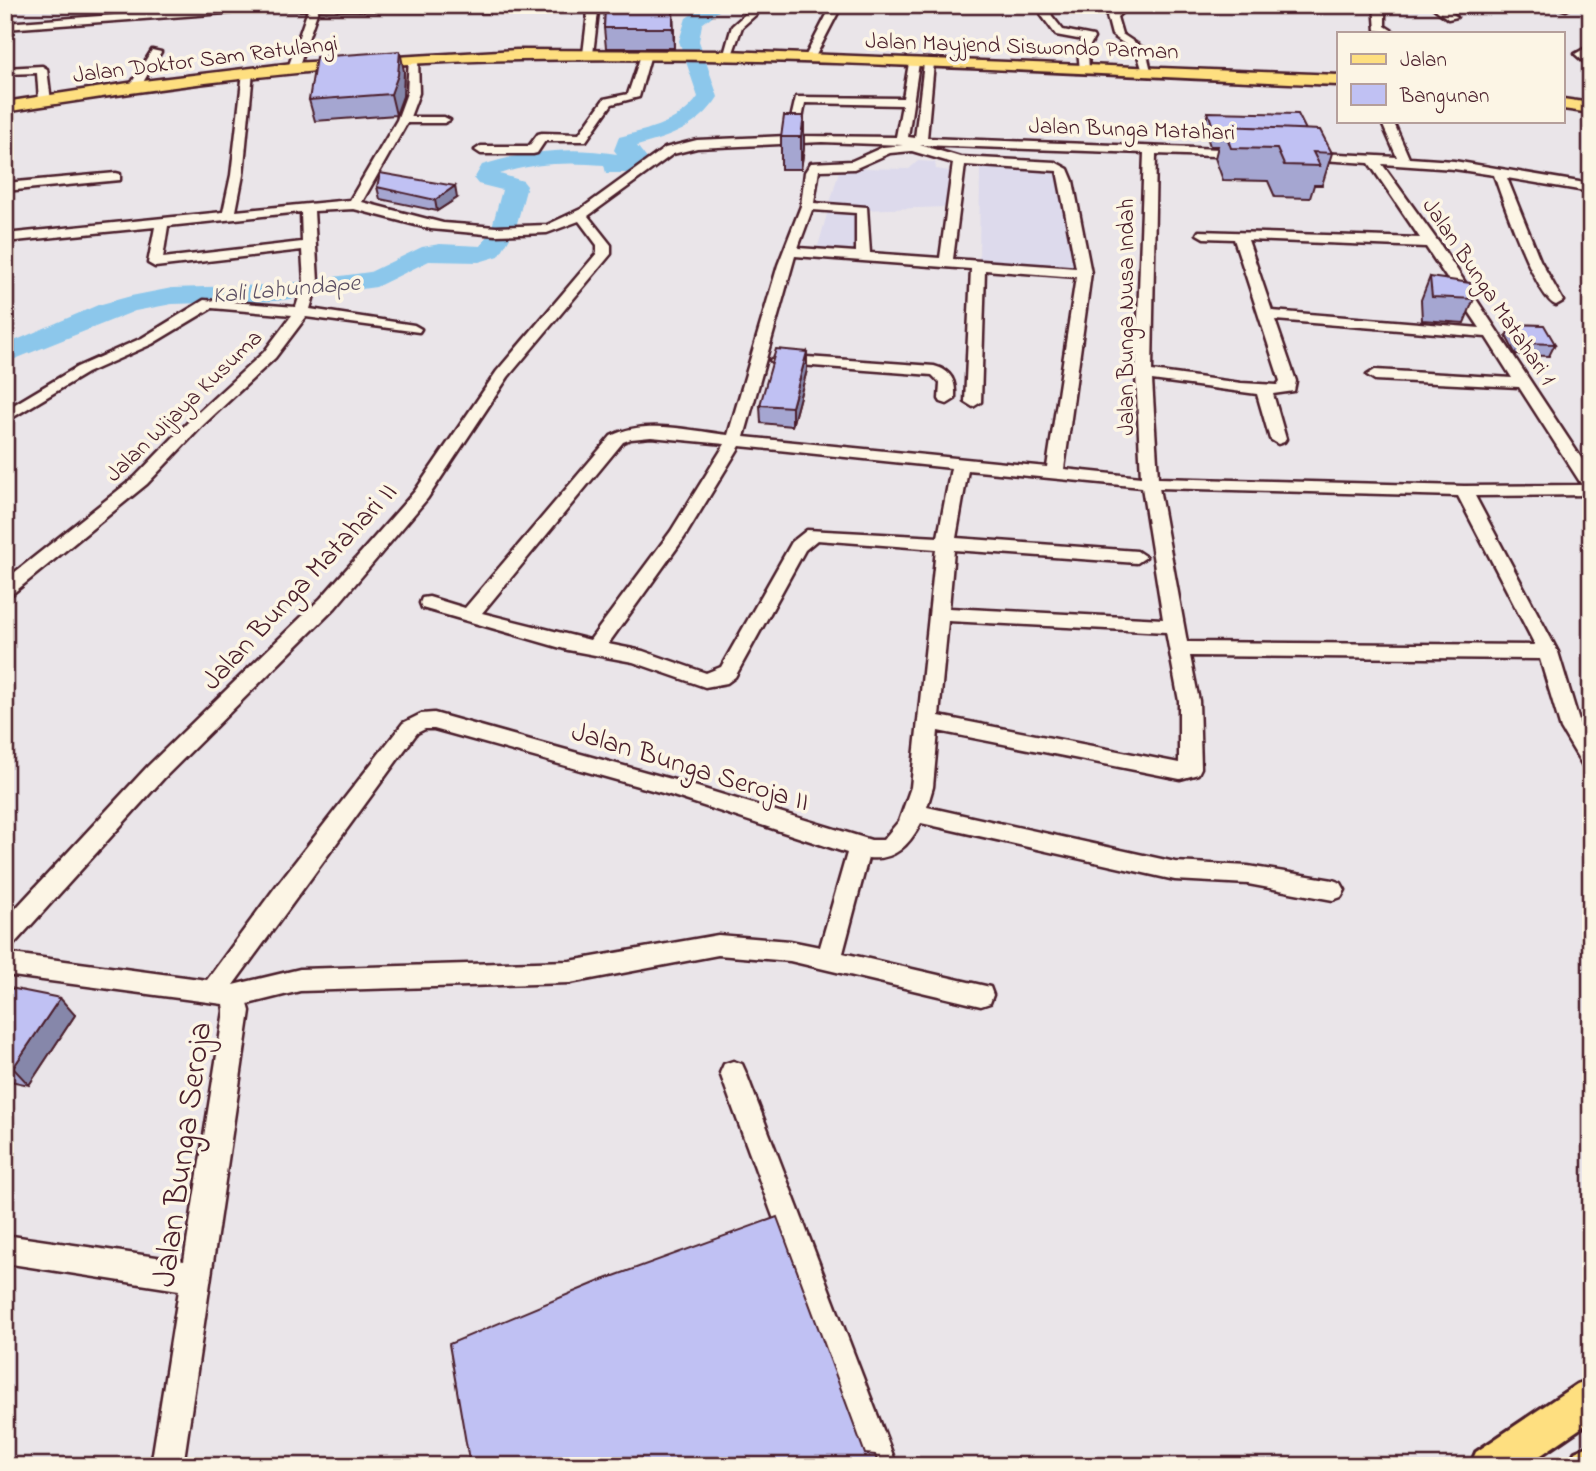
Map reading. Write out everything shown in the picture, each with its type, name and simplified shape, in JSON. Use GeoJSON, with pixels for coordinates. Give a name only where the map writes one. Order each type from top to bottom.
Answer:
{"type":"FeatureCollection","features":[{"type":"Feature","properties":{"kind":"highway","name":"Jalan Doktor Sam Ratulangi"},"geometry":{"type":"LineString","coordinates":[[5,107],[248,72],[412,59],[588,54],[704,55]]}},
{"type":"Feature","properties":{"kind":"highway","name":"Jalan Mayjend Siswondo Parman"},"geometry":{"type":"LineString","coordinates":[[704,55],[1337,80]]}},
{"type":"Feature","properties":{"kind":"highway"},"geometry":{"type":"LineString","coordinates":[[1564,104],[1591,108]]}},
{"type":"Feature","properties":{"kind":"main road"},"geometry":{"type":"LineString","coordinates":[[1490,1466],[1591,1398]]}},
{"type":"Feature","properties":{"kind":"street"},"geometry":{"type":"LineString","coordinates":[[809,59],[837,5]]}},
{"type":"Feature","properties":{"kind":"street"},"geometry":{"type":"LineString","coordinates":[[1044,5],[1047,16],[1060,33],[1089,38],[1083,49],[1084,71]]}},
{"type":"Feature","properties":{"kind":"street"},"geometry":{"type":"LineString","coordinates":[[1125,5],[1112,16],[1117,35],[1142,52],[1148,73]]}},
{"type":"Feature","properties":{"kind":"street"},"geometry":{"type":"LineString","coordinates":[[1380,5],[1379,27],[1389,32]]}},
{"type":"Feature","properties":{"kind":"street"},"geometry":{"type":"LineString","coordinates":[[1435,5],[1452,17]]}},
{"type":"Feature","properties":{"kind":"street"},"geometry":{"type":"LineString","coordinates":[[5,26],[30,19],[217,9],[314,6],[593,9],[647,6]]}},
{"type":"Feature","properties":{"kind":"street"},"geometry":{"type":"LineString","coordinates":[[293,68],[314,6]]}},
{"type":"Feature","properties":{"kind":"street"},"geometry":{"type":"LineString","coordinates":[[588,54],[593,9]]}},
{"type":"Feature","properties":{"kind":"street"},"geometry":{"type":"LineString","coordinates":[[727,56],[737,26],[755,11]]}},
{"type":"Feature","properties":{"kind":"street"},"geometry":{"type":"LineString","coordinates":[[1591,48],[1580,54],[1591,65]]}},
{"type":"Feature","properties":{"kind":"street"},"geometry":{"type":"LineString","coordinates":[[135,87],[156,52]]}},
{"type":"Feature","properties":{"kind":"street"},"geometry":{"type":"LineString","coordinates":[[481,150],[533,150],[542,137],[582,138],[608,101],[633,97],[646,54]]}},
{"type":"Feature","properties":{"kind":"street"},"geometry":{"type":"LineString","coordinates":[[354,204],[402,120],[413,93],[412,59]]}},
{"type":"Feature","properties":{"kind":"street"},"geometry":{"type":"LineString","coordinates":[[912,143],[906,102],[921,63]]}},
{"type":"Feature","properties":{"kind":"street"},"geometry":{"type":"LineString","coordinates":[[912,143],[921,63]]}},
{"type":"Feature","properties":{"kind":"street"},"geometry":{"type":"LineString","coordinates":[[5,71],[42,69],[45,101]]}},
{"type":"Feature","properties":{"kind":"street"},"geometry":{"type":"LineString","coordinates":[[229,215],[237,175],[248,72]]}},
{"type":"Feature","properties":{"kind":"street"},"geometry":{"type":"LineString","coordinates":[[792,139],[800,99],[906,102]]}},
{"type":"Feature","properties":{"kind":"street"},"geometry":{"type":"LineString","coordinates":[[402,120],[444,121]]}},
{"type":"Feature","properties":{"kind":"street"},"geometry":{"type":"LineString","coordinates":[[1387,122],[1404,160]]}},
{"type":"Feature","properties":{"kind":"street","name":"Jalan Bunga Matahari"},"geometry":{"type":"LineString","coordinates":[[5,238],[354,204],[433,226],[508,230],[553,228],[582,215],[669,151],[696,144],[792,139],[1258,154]]}},
{"type":"Feature","properties":{"kind":"street"},"geometry":{"type":"LineString","coordinates":[[595,648],[678,534],[736,442],[785,265],[807,206],[811,172],[815,166],[855,165],[887,150],[912,143],[959,161],[1051,166],[1062,169],[1070,191],[1084,273],[1055,473]]}},
{"type":"Feature","properties":{"kind":"street","name":"Jalan Bunga Nusa Indah"},"geometry":{"type":"LineString","coordinates":[[929,722],[1184,771],[1191,768],[1189,701],[1150,483],[1144,374],[1150,150]]}},
{"type":"Feature","properties":{"kind":"street"},"geometry":{"type":"LineString","coordinates":[[1285,155],[1404,160],[1591,188]]}},
{"type":"Feature","properties":{"kind":"street","name":"Jalan Bunga Matahari 1"},"geometry":{"type":"LineString","coordinates":[[1372,158],[1492,333],[1591,488]]}},
{"type":"Feature","properties":{"kind":"street"},"geometry":{"type":"LineString","coordinates":[[946,264],[959,161]]}},
{"type":"Feature","properties":{"kind":"street"},"geometry":{"type":"LineString","coordinates":[[1499,173],[1533,260],[1556,301]]}},
{"type":"Feature","properties":{"kind":"street"},"geometry":{"type":"LineString","coordinates":[[5,187],[116,177]]}},
{"type":"Feature","properties":{"kind":"street"},"geometry":{"type":"LineString","coordinates":[[807,206],[862,209],[863,259]]}},
{"type":"Feature","properties":{"kind":"street","name":"Jalan Wijaya Kusuma"},"geometry":{"type":"LineString","coordinates":[[5,590],[138,484],[206,413],[277,348],[302,312],[310,288],[307,207]]}},
{"type":"Feature","properties":{"kind":"street","name":"Jalan Bunga Matahari II"},"geometry":{"type":"LineString","coordinates":[[5,937],[156,772],[328,603],[421,495],[502,374],[604,254],[602,241],[582,215]]}},
{"type":"Feature","properties":{"kind":"street"},"geometry":{"type":"LineString","coordinates":[[162,222],[155,263],[309,245]]}},
{"type":"Feature","properties":{"kind":"street"},"geometry":{"type":"LineString","coordinates":[[1204,234],[1432,243]]}},
{"type":"Feature","properties":{"kind":"street"},"geometry":{"type":"LineString","coordinates":[[1144,374],[1285,390],[1289,386],[1240,236]]}},
{"type":"Feature","properties":{"kind":"street"},"geometry":{"type":"LineString","coordinates":[[792,251],[863,259],[1084,273]]}},
{"type":"Feature","properties":{"kind":"street"},"geometry":{"type":"LineString","coordinates":[[973,402],[978,266]]}},
{"type":"Feature","properties":{"kind":"street"},"geometry":{"type":"LineString","coordinates":[[5,417],[82,370],[147,341],[206,303],[302,312],[414,329]]}},
{"type":"Feature","properties":{"kind":"street"},"geometry":{"type":"LineString","coordinates":[[1267,315],[1492,333]]}},
{"type":"Feature","properties":{"kind":"street"},"geometry":{"type":"LineString","coordinates":[[758,359],[934,371],[942,374],[948,383],[947,399]]}},
{"type":"Feature","properties":{"kind":"street"},"geometry":{"type":"LineString","coordinates":[[1375,375],[1525,383]]}},
{"type":"Feature","properties":{"kind":"street"},"geometry":{"type":"LineString","coordinates":[[1264,388],[1278,439]]}},
{"type":"Feature","properties":{"kind":"street"},"geometry":{"type":"LineString","coordinates":[[469,616],[620,436],[651,432],[1150,483],[1464,491],[1591,488]]}},
{"type":"Feature","properties":{"kind":"street","name":"Jalan Bunga Seroja II"},"geometry":{"type":"LineString","coordinates":[[223,994],[285,892],[410,727],[421,722],[434,721],[579,760],[860,847],[876,850],[892,847],[914,813],[922,787],[946,544],[961,462]]}},
{"type":"Feature","properties":{"kind":"street"},"geometry":{"type":"LineString","coordinates":[[1464,491],[1548,652],[1571,729],[1591,760]]}},
{"type":"Feature","properties":{"kind":"street"},"geometry":{"type":"LineString","coordinates":[[429,603],[568,643],[636,656],[698,678],[720,678],[728,672],[798,546],[807,536],[824,533],[1137,557]]}},
{"type":"Feature","properties":{"kind":"street"},"geometry":{"type":"LineString","coordinates":[[941,614],[1175,626]]}},
{"type":"Feature","properties":{"kind":"street"},"geometry":{"type":"LineString","coordinates":[[1179,649],[1548,652]]}},
{"type":"Feature","properties":{"kind":"street"},"geometry":{"type":"LineString","coordinates":[[914,813],[1175,870],[1225,872],[1333,890]]}},
{"type":"Feature","properties":{"kind":"street"},"geometry":{"type":"LineString","coordinates":[[829,959],[860,847]]}},
{"type":"Feature","properties":{"kind":"street"},"geometry":{"type":"LineString","coordinates":[[223,994],[300,980],[570,972],[718,945],[790,951],[981,995]]}},
{"type":"Feature","properties":{"kind":"street","name":"Jalan Bunga Seroja"},"geometry":{"type":"LineString","coordinates":[[5,964],[223,994],[237,1011],[167,1466]]}},
{"type":"Feature","properties":{"kind":"street"},"geometry":{"type":"LineString","coordinates":[[733,1073],[881,1466]]}},
{"type":"Feature","properties":{"kind":"street"},"geometry":{"type":"LineString","coordinates":[[5,1249],[198,1278]]}},
{"type":"Feature","properties":{"kind":"shaded area"},"geometry":{"type":"Polygon","coordinates":[[[918,161],[935,162],[936,169],[950,171],[946,207],[862,210],[860,252],[817,250],[839,171],[862,168],[909,169],[918,161]]]}},
{"type":"Feature","properties":{"kind":"shaded area"},"geometry":{"type":"Polygon","coordinates":[[[980,168],[1057,169],[1075,268],[979,265],[980,168]]]}},
{"type":"Feature","properties":{"kind":"building"},"geometry":{"type":"Polygon","coordinates":[[[605,9],[673,9],[673,28],[604,28],[605,9]]]}},
{"type":"Feature","properties":{"kind":"building"},"geometry":{"type":"Polygon","coordinates":[[[400,51],[398,75],[391,94],[309,100],[316,57],[400,51]]]}},
{"type":"Feature","properties":{"kind":"building"},"geometry":{"type":"Polygon","coordinates":[[[1208,112],[1298,114],[1306,130],[1223,126],[1222,130],[1214,130],[1208,112]]]}},
{"type":"Feature","properties":{"kind":"building"},"geometry":{"type":"Polygon","coordinates":[[[784,116],[804,116],[801,137],[781,137],[784,116]]]}},
{"type":"Feature","properties":{"kind":"building"},"geometry":{"type":"Polygon","coordinates":[[[1223,126],[1320,130],[1332,153],[1313,152],[1320,166],[1284,165],[1277,149],[1231,148],[1223,126]]]}},
{"type":"Feature","properties":{"kind":"building"},"geometry":{"type":"Polygon","coordinates":[[[380,173],[455,186],[435,200],[377,187],[380,173]]]}},
{"type":"Feature","properties":{"kind":"building"},"geometry":{"type":"Polygon","coordinates":[[[1430,277],[1470,283],[1474,299],[1432,297],[1430,277]]]}},
{"type":"Feature","properties":{"kind":"building"},"geometry":{"type":"Polygon","coordinates":[[[1512,324],[1544,325],[1555,344],[1522,343],[1512,324]]]}},
{"type":"Feature","properties":{"kind":"building"},"geometry":{"type":"Polygon","coordinates":[[[776,349],[807,352],[792,407],[760,405],[776,349]]]}},
{"type":"Feature","properties":{"kind":"building"},"geometry":{"type":"Polygon","coordinates":[[[5,987],[60,998],[13,1068],[5,1067],[5,987]]]}},
{"type":"Feature","properties":{"kind":"building"},"geometry":{"type":"Polygon","coordinates":[[[777,1217],[865,1454],[875,1455],[879,1466],[470,1466],[449,1344],[600,1281],[777,1217]]]}},
{"type":"Feature","properties":{"kind":"waterway","name":"Kali Lahundape"},"geometry":{"type":"LineString","coordinates":[[5,355],[107,311],[131,304],[172,296],[275,293],[376,279],[422,255],[440,252],[479,254],[490,251],[504,227],[515,186],[486,179],[490,170],[518,162],[572,157],[617,161],[614,168],[630,168],[637,160],[625,150],[627,142],[673,127],[702,106],[708,97],[689,41],[693,22],[717,5]]}}]}
